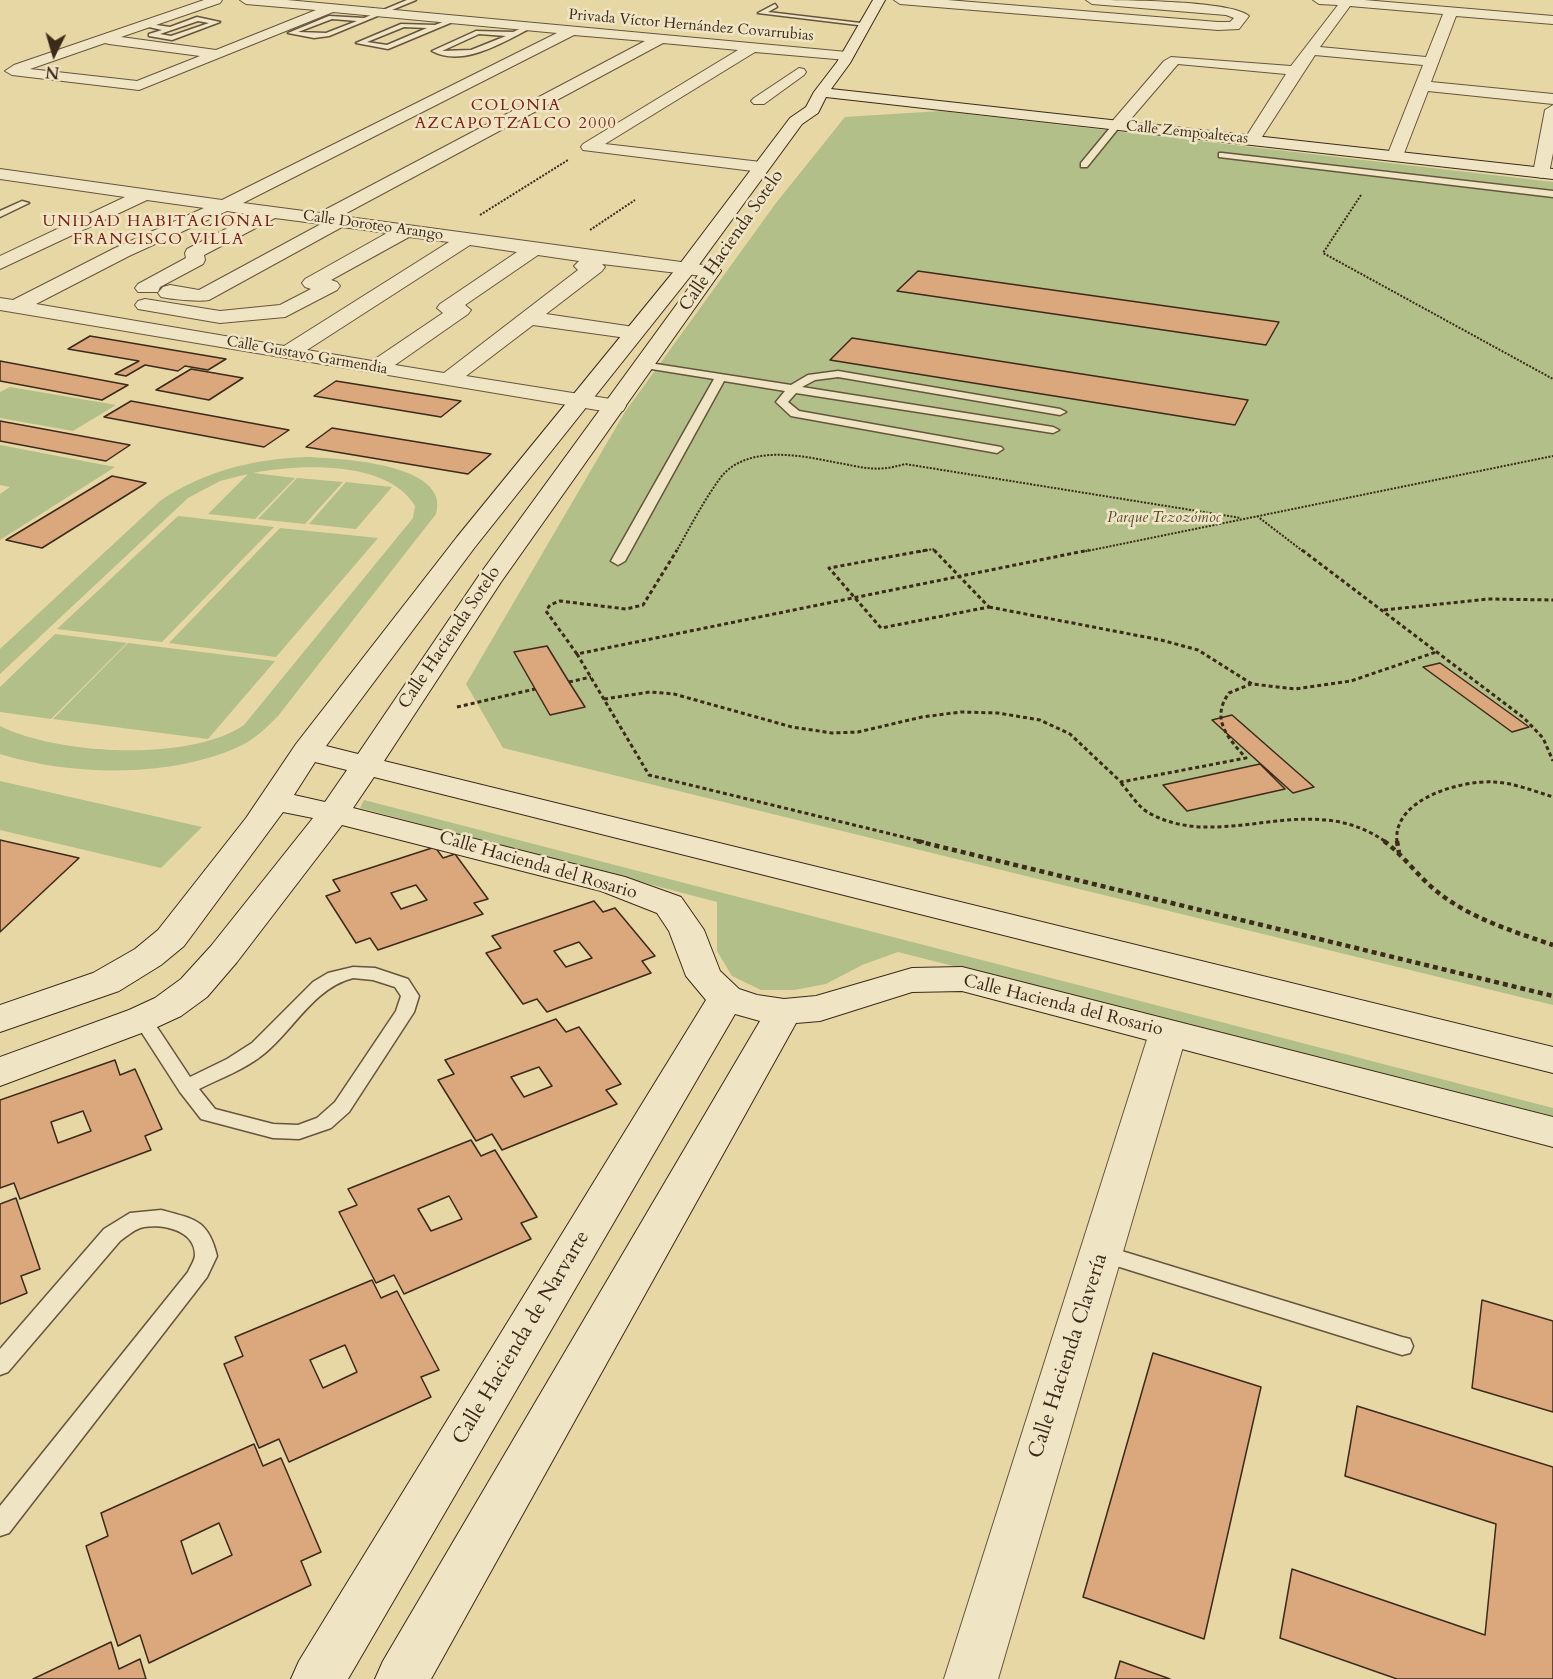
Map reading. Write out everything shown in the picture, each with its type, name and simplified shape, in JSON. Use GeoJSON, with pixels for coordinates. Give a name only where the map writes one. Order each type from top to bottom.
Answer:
{"type":"FeatureCollection","features":[{"type":"Feature","properties":{"kind":"street"},"geometry":{"type":"LineString","coordinates":[[4,71],[196,0]]}},
{"type":"Feature","properties":{"kind":"street"},"geometry":{"type":"LineString","coordinates":[[4,71],[216,0]]}},
{"type":"Feature","properties":{"kind":"street","name":"Privada Víctor Hernández Covarrubias"},"geometry":{"type":"LineString","coordinates":[[246,0],[845,59]]}},
{"type":"Feature","properties":{"kind":"street","name":"Calle Hacienda Sotelo"},"geometry":{"type":"LineString","coordinates":[[824,115],[810,86],[845,59],[879,0]]}},
{"type":"Feature","properties":{"kind":"street"},"geometry":{"type":"LineString","coordinates":[[900,0],[1227,26],[1237,24],[1242,16],[1228,11],[1092,0]]}},
{"type":"Feature","properties":{"kind":"street"},"geometry":{"type":"LineString","coordinates":[[1319,0],[1553,20]]}},
{"type":"Feature","properties":{"kind":"street"},"geometry":{"type":"LineString","coordinates":[[1252,140],[1295,71],[1347,2]]}},
{"type":"Feature","properties":{"kind":"street"},"geometry":{"type":"LineString","coordinates":[[1122,18],[1132,3]]}},
{"type":"Feature","properties":{"kind":"street"},"geometry":{"type":"LineString","coordinates":[[4,71],[139,86],[333,8]]}},
{"type":"Feature","properties":{"kind":"street"},"geometry":{"type":"LineString","coordinates":[[1395,156],[1451,11]]}},
{"type":"Feature","properties":{"kind":"street"},"geometry":{"type":"LineString","coordinates":[[8,305],[225,205],[571,32]]}},
{"type":"Feature","properties":{"kind":"street"},"geometry":{"type":"LineString","coordinates":[[102,39],[220,54]]}},
{"type":"Feature","properties":{"kind":"street"},"geometry":{"type":"LineString","coordinates":[[272,212],[194,253],[196,260],[145,288],[202,296],[331,220],[658,40]]}},
{"type":"Feature","properties":{"kind":"street"},"geometry":{"type":"LineString","coordinates":[[589,147],[751,48]]}},
{"type":"Feature","properties":{"kind":"street"},"geometry":{"type":"LineString","coordinates":[[1311,50],[1431,62]]}},
{"type":"Feature","properties":{"kind":"street"},"geometry":{"type":"LineString","coordinates":[[1117,125],[1169,64],[1176,60],[1295,71]]}},
{"type":"Feature","properties":{"kind":"street","name":"Calle Zempoaltecas"},"geometry":{"type":"LineString","coordinates":[[759,101],[780,86],[810,86],[920,104],[1547,173]]}},
{"type":"Feature","properties":{"kind":"street"},"geometry":{"type":"LineString","coordinates":[[1422,86],[1553,99]]}},
{"type":"Feature","properties":{"kind":"street"},"geometry":{"type":"LineString","coordinates":[[824,115],[869,105],[920,104]]}},
{"type":"Feature","properties":{"kind":"street"},"geometry":{"type":"LineString","coordinates":[[1547,173],[1553,111]]}},
{"type":"Feature","properties":{"kind":"street","name":"Calle Hacienda Sotelo"},"geometry":{"type":"LineString","coordinates":[[0,1019],[106,982],[148,957],[177,932],[307,751],[466,542],[686,269],[801,116],[824,115]]}},
{"type":"Feature","properties":{"kind":"street","name":"Calle Hacienda Sotelo"},"geometry":{"type":"LineString","coordinates":[[0,1072],[142,1019],[168,1006],[194,988],[224,954],[334,813],[489,580],[824,115]]}},
{"type":"Feature","properties":{"kind":"street"},"geometry":{"type":"LineString","coordinates":[[589,147],[761,168]]}},
{"type":"Feature","properties":{"kind":"street","name":"Calle Doroteo Arango"},"geometry":{"type":"LineString","coordinates":[[0,174],[534,249],[711,271]]}},
{"type":"Feature","properties":{"kind":"street"},"geometry":{"type":"LineString","coordinates":[[0,263],[145,194]]}},
{"type":"Feature","properties":{"kind":"street"},"geometry":{"type":"LineString","coordinates":[[170,291],[145,305],[220,317],[285,311],[330,286],[312,283],[405,231]]}},
{"type":"Feature","properties":{"kind":"street"},"geometry":{"type":"LineString","coordinates":[[287,352],[467,239]]}},
{"type":"Feature","properties":{"kind":"street"},"geometry":{"type":"LineString","coordinates":[[376,368],[461,310],[447,308],[534,249]]}},
{"type":"Feature","properties":{"kind":"street"},"geometry":{"type":"LineString","coordinates":[[122,252],[190,263]]}},
{"type":"Feature","properties":{"kind":"street"},"geometry":{"type":"LineString","coordinates":[[448,380],[595,267],[584,266],[596,257]]}},
{"type":"Feature","properties":{"kind":"street","name":"Calle Gustavo Garmendia"},"geometry":{"type":"LineString","coordinates":[[8,305],[615,406]]}},
{"type":"Feature","properties":{"kind":"street"},"geometry":{"type":"LineString","coordinates":[[188,336],[220,317]]}},
{"type":"Feature","properties":{"kind":"street"},"geometry":{"type":"LineString","coordinates":[[528,318],[634,333]]}},
{"type":"Feature","properties":{"kind":"street"},"geometry":{"type":"LineString","coordinates":[[307,751],[1553,1060]]}},
{"type":"Feature","properties":{"kind":"street","name":"Calle Hacienda del Rosario"},"geometry":{"type":"LineString","coordinates":[[274,800],[334,813],[613,884],[669,905],[686,930],[704,976],[726,998],[754,1007],[784,1012],[820,1008],[863,993],[912,980],[962,980],[1553,1132]]}},
{"type":"Feature","properties":{"kind":"street","name":"Calle Hacienda de Narvarte"},"geometry":{"type":"LineString","coordinates":[[318,1679],[726,998]]}},
{"type":"Feature","properties":{"kind":"street"},"geometry":{"type":"LineString","coordinates":[[402,1679],[784,1012]]}},
{"type":"Feature","properties":{"kind":"street","name":"Calle Hacienda Clavería"},"geometry":{"type":"LineString","coordinates":[[971,1679],[1016,1523],[1102,1252],[1168,1033]]}},
{"type":"Feature","properties":{"kind":"lane"},"geometry":{"type":"LineString","coordinates":[[297,5],[312,0]]}},
{"type":"Feature","properties":{"kind":"lane"},"geometry":{"type":"LineString","coordinates":[[366,19],[332,17],[291,33],[321,36],[382,13],[413,0]]}},
{"type":"Feature","properties":{"kind":"lane"},"geometry":{"type":"LineString","coordinates":[[775,6],[761,14],[866,24]]}},
{"type":"Feature","properties":{"kind":"lane"},"geometry":{"type":"LineString","coordinates":[[197,20],[217,22],[172,38],[151,35],[175,27],[197,20]]}},
{"type":"Feature","properties":{"kind":"lane"},"geometry":{"type":"LineString","coordinates":[[437,27],[403,25],[359,43],[388,47],[437,27],[453,20]]}},
{"type":"Feature","properties":{"kind":"lane"},"geometry":{"type":"LineString","coordinates":[[143,25],[199,28]]}},
{"type":"Feature","properties":{"kind":"lane"},"geometry":{"type":"LineString","coordinates":[[513,34],[478,32],[435,51],[464,55],[513,34],[529,27]]}},
{"type":"Feature","properties":{"kind":"lane"},"geometry":{"type":"LineString","coordinates":[[1084,165],[1117,125]]}},
{"type":"Feature","properties":{"kind":"lane"},"geometry":{"type":"LineString","coordinates":[[1222,154],[1553,194]]}},
{"type":"Feature","properties":{"kind":"lane"},"geometry":{"type":"LineString","coordinates":[[0,214],[25,203]]}},
{"type":"Feature","properties":{"kind":"lane"},"geometry":{"type":"LineString","coordinates":[[642,365],[1053,430]]}},
{"type":"Feature","properties":{"kind":"lane"},"geometry":{"type":"LineString","coordinates":[[997,449],[795,414],[782,402],[793,388],[809,376],[838,374],[1060,412]]}},
{"type":"Feature","properties":{"kind":"lane"},"geometry":{"type":"LineString","coordinates":[[618,561],[721,376]]}},
{"type":"Feature","properties":{"kind":"lane"},"geometry":{"type":"LineString","coordinates":[[142,1019],[187,1087],[208,1114],[273,1131],[299,1132],[324,1123],[342,1107],[405,1012],[410,996],[402,982],[384,975],[349,972],[328,979],[312,992],[286,1024],[257,1050],[187,1087]]}},
{"type":"Feature","properties":{"kind":"lane"},"geometry":{"type":"LineString","coordinates":[[0,1365],[112,1235],[137,1219],[161,1218],[187,1225],[202,1238],[206,1256],[196,1277],[0,1525]]}},
{"type":"Feature","properties":{"kind":"lane"},"geometry":{"type":"LineString","coordinates":[[1102,1252],[1402,1346]]}},
{"type":"Feature","properties":{"kind":"path"},"geometry":{"type":"LineString","coordinates":[[445,236],[589,147]]}},
{"type":"Feature","properties":{"kind":"path"},"geometry":{"type":"LineString","coordinates":[[1365,188],[1323,253],[1553,380]]}},
{"type":"Feature","properties":{"kind":"path"},"geometry":{"type":"LineString","coordinates":[[558,252],[635,200]]}},
{"type":"Feature","properties":{"kind":"path"},"geometry":{"type":"LineString","coordinates":[[1245,519],[905,464],[884,470],[788,455],[761,456],[740,462],[722,476],[643,605],[626,609],[560,601],[552,603],[546,611],[577,654],[649,775],[1553,996]]}},
{"type":"Feature","properties":{"kind":"path"},"geometry":{"type":"LineString","coordinates":[[577,654],[1553,456]]}},
{"type":"Feature","properties":{"kind":"path"},"geometry":{"type":"LineString","coordinates":[[1257,516],[1524,718],[1543,738],[1553,761]]}},
{"type":"Feature","properties":{"kind":"path"},"geometry":{"type":"LineString","coordinates":[[989,607],[933,549],[829,568],[881,628],[989,607],[1161,640],[1198,650],[1252,684],[1276,688],[1318,688],[1351,681],[1436,652]]}},
{"type":"Feature","properties":{"kind":"path"},"geometry":{"type":"LineString","coordinates":[[1384,610],[1488,599],[1553,600]]}},
{"type":"Feature","properties":{"kind":"path"},"geometry":{"type":"LineString","coordinates":[[569,682],[591,677]]}},
{"type":"Feature","properties":{"kind":"path"},"geometry":{"type":"LineString","coordinates":[[1121,782],[1246,758],[1221,725],[1220,708],[1230,692],[1252,684]]}},
{"type":"Feature","properties":{"kind":"path"},"geometry":{"type":"LineString","coordinates":[[457,707],[535,689]]}},
{"type":"Feature","properties":{"kind":"path"},"geometry":{"type":"LineString","coordinates":[[603,699],[650,692],[674,694],[792,727],[832,733],[858,732],[922,717],[961,712],[998,713],[1040,720],[1070,734],[1121,782],[1148,813],[1167,821],[1195,826],[1230,826],[1303,817],[1334,820],[1358,828],[1384,841],[1431,888],[1454,904],[1494,924],[1553,945]]}},
{"type":"Feature","properties":{"kind":"path"},"geometry":{"type":"LineString","coordinates":[[1399,856],[1396,832],[1404,815],[1416,804],[1459,785],[1486,782],[1514,786],[1553,797]]}},
{"type":"Feature","properties":{"kind":"green space","name":"Parque Tezozómoc"},"geometry":{"type":"Polygon","coordinates":[[[941,111],[1553,182],[1553,1005],[503,748],[466,684],[625,412],[776,203],[845,117],[941,111]]]}},
{"type":"Feature","properties":{"kind":"green space"},"geometry":{"type":"Polygon","coordinates":[[[10,387],[116,405],[73,431],[0,418],[0,392],[10,387]]]}},
{"type":"Feature","properties":{"kind":"green space"},"geometry":{"type":"Polygon","coordinates":[[[0,445],[115,467],[0,540],[0,494],[10,487],[0,485],[0,445]]]}},
{"type":"Feature","properties":{"kind":"green space"},"geometry":{"type":"Polygon","coordinates":[[[306,457],[365,462],[410,474],[427,484],[436,497],[436,514],[269,725],[238,747],[211,757],[152,769],[89,770],[58,767],[0,754],[0,726],[25,736],[55,743],[123,750],[191,745],[220,737],[244,725],[413,518],[415,506],[402,491],[385,480],[364,473],[317,467],[253,473],[295,478],[255,519],[208,514],[248,474],[220,481],[188,498],[0,674],[0,649],[160,501],[194,482],[230,468],[267,460],[306,457]]]}},
{"type":"Feature","properties":{"kind":"green space"},"geometry":{"type":"Polygon","coordinates":[[[297,478],[343,482],[305,524],[258,519],[297,478]]]}},
{"type":"Feature","properties":{"kind":"green space"},"geometry":{"type":"Polygon","coordinates":[[[346,482],[392,487],[356,529],[309,524],[346,482]]]}},
{"type":"Feature","properties":{"kind":"green space"},"geometry":{"type":"Polygon","coordinates":[[[178,516],[274,527],[162,642],[57,629],[178,516]]]}},
{"type":"Feature","properties":{"kind":"green space"},"geometry":{"type":"Polygon","coordinates":[[[280,528],[378,538],[276,657],[169,643],[280,528]]]}},
{"type":"Feature","properties":{"kind":"green space"},"geometry":{"type":"Polygon","coordinates":[[[55,634],[127,643],[51,719],[0,712],[0,687],[55,634]]]}},
{"type":"Feature","properties":{"kind":"green space"},"geometry":{"type":"Polygon","coordinates":[[[128,643],[275,661],[208,739],[53,719],[128,643]]]}},
{"type":"Feature","properties":{"kind":"green space"},"geometry":{"type":"Polygon","coordinates":[[[0,781],[202,827],[161,868],[0,830],[0,781]]]}},
{"type":"Feature","properties":{"kind":"green space"},"geometry":{"type":"Polygon","coordinates":[[[364,800],[1553,1108],[1553,1118],[898,952],[862,965],[826,984],[794,990],[761,990],[732,976],[717,951],[717,902],[360,808],[364,800]]]}},
{"type":"Feature","properties":{"kind":"building"},"geometry":{"type":"Polygon","coordinates":[[[918,271],[1279,322],[1266,345],[897,291],[918,271]]]}},
{"type":"Feature","properties":{"kind":"building"},"geometry":{"type":"Polygon","coordinates":[[[90,336],[226,359],[208,370],[185,366],[178,371],[145,365],[126,376],[115,374],[139,361],[68,349],[90,336]]]}},
{"type":"Feature","properties":{"kind":"building"},"geometry":{"type":"Polygon","coordinates":[[[852,338],[1248,400],[1235,425],[830,360],[852,338]]]}},
{"type":"Feature","properties":{"kind":"building"},"geometry":{"type":"Polygon","coordinates":[[[0,361],[128,385],[102,400],[0,381],[0,361]]]}},
{"type":"Feature","properties":{"kind":"building"},"geometry":{"type":"Polygon","coordinates":[[[191,369],[243,378],[209,400],[156,390],[191,369]]]}},
{"type":"Feature","properties":{"kind":"building"},"geometry":{"type":"Polygon","coordinates":[[[336,381],[461,401],[441,417],[314,396],[336,381]]]}},
{"type":"Feature","properties":{"kind":"building"},"geometry":{"type":"Polygon","coordinates":[[[131,401],[289,430],[264,447],[104,417],[131,401]]]}},
{"type":"Feature","properties":{"kind":"building"},"geometry":{"type":"Polygon","coordinates":[[[0,421],[130,445],[106,461],[0,441],[0,421]]]}},
{"type":"Feature","properties":{"kind":"building"},"geometry":{"type":"Polygon","coordinates":[[[332,428],[491,454],[468,474],[306,447],[332,428]]]}},
{"type":"Feature","properties":{"kind":"building"},"geometry":{"type":"Polygon","coordinates":[[[112,476],[146,483],[42,548],[6,540],[112,476]]]}},
{"type":"Feature","properties":{"kind":"building"},"geometry":{"type":"Polygon","coordinates":[[[547,646],[585,707],[550,715],[514,652],[547,646]]]}},
{"type":"Feature","properties":{"kind":"building"},"geometry":{"type":"Polygon","coordinates":[[[1440,663],[1529,727],[1512,732],[1423,667],[1440,663]]]}},
{"type":"Feature","properties":{"kind":"building"},"geometry":{"type":"Polygon","coordinates":[[[1232,715],[1314,787],[1293,793],[1212,720],[1232,715]]]}},
{"type":"Feature","properties":{"kind":"building"},"geometry":{"type":"Polygon","coordinates":[[[1260,764],[1285,789],[1187,811],[1163,785],[1260,764]]]}},
{"type":"Feature","properties":{"kind":"building"},"geometry":{"type":"Polygon","coordinates":[[[0,840],[79,858],[0,932],[0,840]]]}},
{"type":"Feature","properties":{"kind":"building"},"geometry":{"type":"Polygon","coordinates":[[[435,847],[443,858],[455,854],[488,899],[474,903],[483,914],[378,950],[370,938],[356,943],[326,896],[340,891],[333,880],[435,847]],[[416,885],[391,893],[401,909],[427,900],[416,885]]]}},
{"type":"Feature","properties":{"kind":"building"},"geometry":{"type":"Polygon","coordinates":[[[594,901],[603,912],[615,908],[655,956],[642,961],[651,973],[547,1012],[537,999],[523,1004],[486,953],[501,948],[492,936],[594,901]],[[579,942],[554,951],[566,967],[592,958],[579,942]]]}},
{"type":"Feature","properties":{"kind":"building"},"geometry":{"type":"Polygon","coordinates":[[[556,1019],[566,1032],[579,1027],[621,1084],[606,1090],[617,1104],[502,1150],[492,1134],[476,1141],[438,1080],[454,1074],[445,1060],[556,1019]],[[539,1067],[511,1077],[524,1097],[552,1086],[539,1067]]]}},
{"type":"Feature","properties":{"kind":"building"},"geometry":{"type":"Polygon","coordinates":[[[115,1060],[120,1075],[135,1069],[162,1129],[145,1136],[151,1150],[20,1199],[14,1183],[0,1188],[0,1100],[115,1060]],[[83,1111],[51,1122],[58,1143],[91,1131],[83,1111]]]}},
{"type":"Feature","properties":{"kind":"building"},"geometry":{"type":"Polygon","coordinates":[[[471,1140],[481,1156],[495,1150],[537,1217],[521,1223],[531,1239],[404,1294],[394,1275],[376,1283],[339,1212],[357,1205],[348,1189],[471,1140]],[[449,1196],[418,1209],[431,1231],[462,1219],[449,1196]]]}},
{"type":"Feature","properties":{"kind":"building"},"geometry":{"type":"Polygon","coordinates":[[[16,1198],[40,1269],[21,1276],[27,1293],[0,1304],[0,1204],[16,1198]]]}},
{"type":"Feature","properties":{"kind":"building"},"geometry":{"type":"Polygon","coordinates":[[[372,1280],[381,1298],[397,1291],[439,1370],[421,1377],[431,1397],[289,1462],[279,1439],[259,1448],[224,1364],[243,1356],[235,1337],[372,1280]],[[345,1345],[310,1360],[323,1388],[357,1372],[345,1345]]]}},
{"type":"Feature","properties":{"kind":"building"},"geometry":{"type":"Polygon","coordinates":[[[1482,1300],[1553,1321],[1553,1412],[1472,1388],[1482,1300]]]}},
{"type":"Feature","properties":{"kind":"building"},"geometry":{"type":"Polygon","coordinates":[[[1153,1353],[1261,1387],[1204,1639],[1083,1597],[1153,1353]]]}},
{"type":"Feature","properties":{"kind":"building"},"geometry":{"type":"Polygon","coordinates":[[[1357,1406],[1553,1467],[1553,1679],[1397,1679],[1280,1638],[1292,1569],[1485,1635],[1496,1524],[1345,1476],[1357,1406]]]}},
{"type":"Feature","properties":{"kind":"building"},"geometry":{"type":"Polygon","coordinates":[[[254,1444],[263,1466],[281,1458],[321,1552],[301,1561],[311,1585],[149,1663],[140,1635],[118,1646],[86,1546],[108,1536],[101,1513],[254,1444]],[[219,1523],[181,1541],[192,1574],[232,1555],[219,1523]]]}},
{"type":"Feature","properties":{"kind":"building"},"geometry":{"type":"Polygon","coordinates":[[[111,1642],[119,1669],[140,1659],[146,1679],[33,1679],[111,1642]]]}},
{"type":"Feature","properties":{"kind":"building"},"geometry":{"type":"Polygon","coordinates":[[[1120,1661],[1170,1679],[1115,1679],[1120,1661]]]}},
{"type":"Feature","properties":{"kind":"district","name":"COLONIA AZCAPOTZALCO 2000"},"geometry":{"type":"Point","coordinates":[516,115]}},
{"type":"Feature","properties":{"kind":"district","name":"UNIDAD HABITACIONAL FRANCISCO VILLA"},"geometry":{"type":"Point","coordinates":[159,231]}}]}
